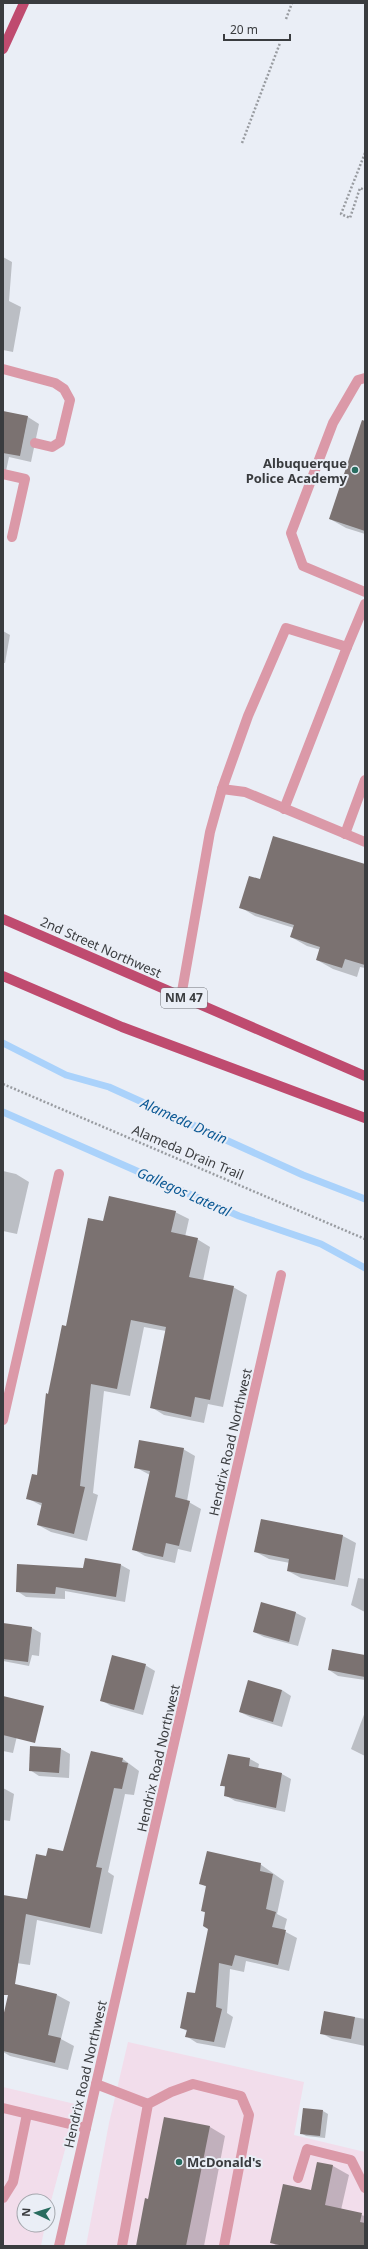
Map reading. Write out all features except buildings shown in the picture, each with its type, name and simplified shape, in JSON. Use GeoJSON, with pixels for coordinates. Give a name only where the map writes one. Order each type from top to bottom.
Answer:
{"type":"FeatureCollection","features":[{"type":"Feature","properties":{"kind":"main road"},"geometry":{"type":"LineString","coordinates":[[3,49],[24,3]]}},
{"type":"Feature","properties":{"kind":"main road","name":"2nd Street Northwest"},"geometry":{"type":"LineString","coordinates":[[3,919],[365,1076]]}},
{"type":"Feature","properties":{"kind":"main road"},"geometry":{"type":"LineString","coordinates":[[3,976],[122,1027],[365,1118]]}},
{"type":"Feature","properties":{"kind":"street"},"geometry":{"type":"LineString","coordinates":[[3,370],[55,383],[64,389],[70,400],[60,442],[52,447],[35,443]]}},
{"type":"Feature","properties":{"kind":"street"},"geometry":{"type":"LineString","coordinates":[[365,378],[358,380],[333,423],[291,533],[303,566],[365,592]]}},
{"type":"Feature","properties":{"kind":"street"},"geometry":{"type":"LineString","coordinates":[[3,474],[25,479],[12,536]]}},
{"type":"Feature","properties":{"kind":"street"},"geometry":{"type":"LineString","coordinates":[[284,809],[347,646],[365,604]]}},
{"type":"Feature","properties":{"kind":"street"},"geometry":{"type":"LineString","coordinates":[[181,996],[210,832],[222,789],[248,716],[286,628],[347,646]]}},
{"type":"Feature","properties":{"kind":"street"},"geometry":{"type":"LineString","coordinates":[[344,834],[365,780]]}},
{"type":"Feature","properties":{"kind":"street"},"geometry":{"type":"LineString","coordinates":[[222,789],[245,792],[365,842]]}},
{"type":"Feature","properties":{"kind":"street"},"geometry":{"type":"LineString","coordinates":[[3,1420],[59,1174]]}},
{"type":"Feature","properties":{"kind":"street","name":"Hendrix Road Northwest"},"geometry":{"type":"LineString","coordinates":[[60,2246],[281,1275]]}},
{"type":"Feature","properties":{"kind":"street"},"geometry":{"type":"LineString","coordinates":[[96,2084],[148,2104],[171,2092],[193,2084],[240,2096],[249,2115],[224,2246]]}},
{"type":"Feature","properties":{"kind":"street"},"geometry":{"type":"LineString","coordinates":[[122,2246],[148,2104]]}},
{"type":"Feature","properties":{"kind":"street"},"geometry":{"type":"LineString","coordinates":[[3,2108],[86,2128]]}},
{"type":"Feature","properties":{"kind":"street"},"geometry":{"type":"LineString","coordinates":[[3,2198],[13,2182],[27,2114]]}},
{"type":"Feature","properties":{"kind":"street"},"geometry":{"type":"LineString","coordinates":[[298,2178],[308,2149],[351,2160],[365,2188]]}},
{"type":"Feature","properties":{"kind":"path"},"geometry":{"type":"LineString","coordinates":[[286,19],[292,3]]}},
{"type":"Feature","properties":{"kind":"path"},"geometry":{"type":"LineString","coordinates":[[242,143],[280,43]]}},
{"type":"Feature","properties":{"kind":"path"},"geometry":{"type":"LineString","coordinates":[[365,153],[341,214],[350,218],[360,188],[365,190]]}},
{"type":"Feature","properties":{"kind":"path","name":"Alameda Drain Trail"},"geometry":{"type":"LineString","coordinates":[[3,1084],[365,1239]]}},
{"type":"Feature","properties":{"kind":"shaded area"},"geometry":{"type":"Polygon","coordinates":[[[128,2042],[304,2082],[294,2135],[365,2152],[365,2246],[86,2246],[109,2123],[128,2042]]]}},
{"type":"Feature","properties":{"kind":"shaded area"},"geometry":{"type":"Polygon","coordinates":[[[3,2087],[75,2104],[66,2146],[53,2193],[16,2193],[16,2233],[43,2233],[41,2246],[3,2246],[3,2087]]]}},
{"type":"Feature","properties":{"kind":"waterway","name":"Alameda Drain"},"geometry":{"type":"LineString","coordinates":[[3,1043],[66,1075],[109,1087],[303,1175],[365,1199]]}},
{"type":"Feature","properties":{"kind":"waterway","name":"Gallegos Lateral"},"geometry":{"type":"LineString","coordinates":[[3,1112],[239,1216],[321,1244],[365,1268]]}},
{"type":"Feature","properties":{"kind":"place","name":"Albuquerque Police Academy"},"geometry":{"type":"Point","coordinates":[355,470]}},
{"type":"Feature","properties":{"kind":"place","name":"McDonald's"},"geometry":{"type":"Point","coordinates":[179,2162]}}]}
